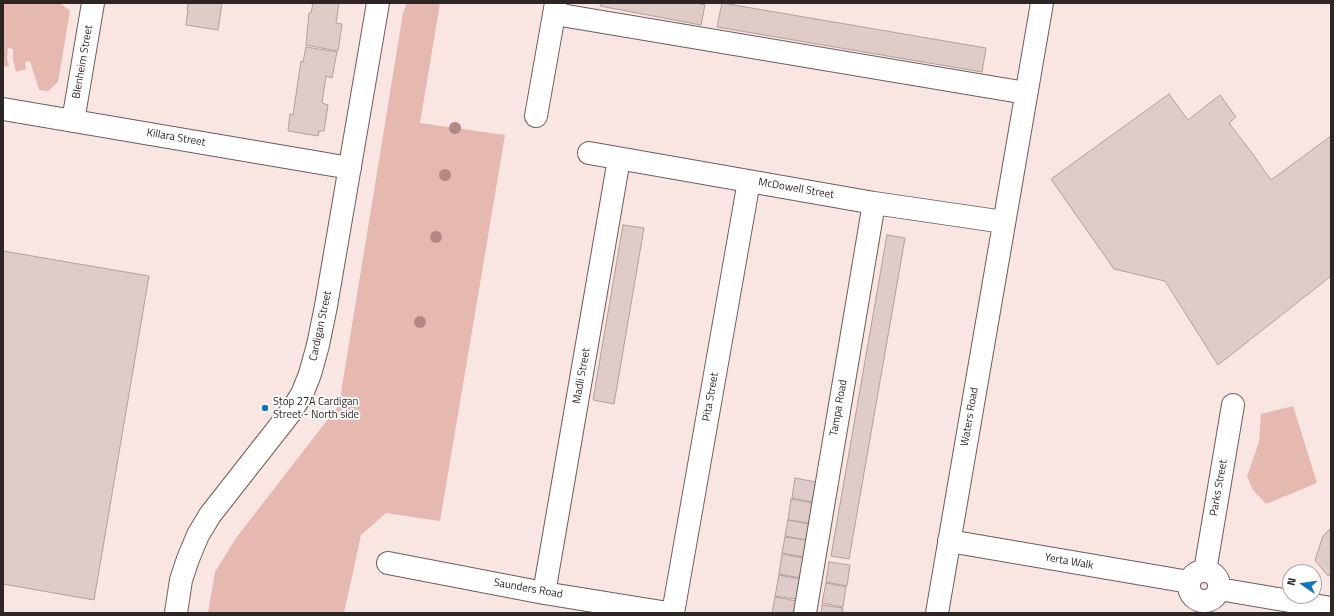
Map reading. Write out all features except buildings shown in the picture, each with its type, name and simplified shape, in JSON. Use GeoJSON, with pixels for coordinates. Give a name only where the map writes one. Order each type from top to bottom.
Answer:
{"type":"FeatureCollection","features":[{"type":"Feature","properties":{"kind":"street","name":"Blenheim Street"},"geometry":{"type":"LineString","coordinates":[[73,121],[93,3]]}},
{"type":"Feature","properties":{"kind":"street","name":"Cardigan Street"},"geometry":{"type":"LineString","coordinates":[[176,613],[181,580],[198,535],[210,515],[290,413],[302,394],[310,374],[326,306],[378,3]]}},
{"type":"Feature","properties":{"kind":"street","name":"Waters Road"},"geometry":{"type":"LineString","coordinates":[[937,613],[1042,3]]}},
{"type":"Feature","properties":{"kind":"street"},"geometry":{"type":"LineString","coordinates":[[536,116],[556,9],[1026,93]]}},
{"type":"Feature","properties":{"kind":"street","name":"Killara Street"},"geometry":{"type":"LineString","coordinates":[[3,109],[350,168]]}},
{"type":"Feature","properties":{"kind":"street","name":"McDowell Street"},"geometry":{"type":"LineString","coordinates":[[589,153],[874,203],[1004,222]]}},
{"type":"Feature","properties":{"kind":"street","name":"Madli Street"},"geometry":{"type":"LineString","coordinates":[[544,593],[619,158]]}},
{"type":"Feature","properties":{"kind":"street","name":"Pita Street"},"geometry":{"type":"LineString","coordinates":[[673,613],[749,181]]}},
{"type":"Feature","properties":{"kind":"street","name":"Tampa Road"},"geometry":{"type":"LineString","coordinates":[[805,613],[874,203]]}},
{"type":"Feature","properties":{"kind":"street","name":"Parks Street"},"geometry":{"type":"LineString","coordinates":[[1197,576],[1233,405]]}},
{"type":"Feature","properties":{"kind":"street","name":"Yerta Walk"},"geometry":{"type":"LineString","coordinates":[[949,541],[1197,576]]}},
{"type":"Feature","properties":{"kind":"street","name":"Saunders Road"},"geometry":{"type":"LineString","coordinates":[[388,563],[544,593],[668,613]]}},
{"type":"Feature","properties":{"kind":"street"},"geometry":{"type":"LineString","coordinates":[[1197,576],[1212,573],[1217,578],[1207,601],[1331,608]]}},
{"type":"Feature","properties":{"kind":"shaded area"},"geometry":{"type":"Polygon","coordinates":[[[3,3],[60,3],[70,11],[58,82],[48,91],[39,90],[30,61],[25,62],[26,69],[16,72],[13,60],[13,49],[8,48],[7,58],[9,66],[3,67],[3,3]]]}},
{"type":"Feature","properties":{"kind":"shaded area"},"geometry":{"type":"Polygon","coordinates":[[[407,3],[440,3],[420,123],[505,135],[440,521],[386,513],[361,535],[344,613],[208,613],[215,572],[236,538],[339,405],[403,13],[407,3]]]}},
{"type":"Feature","properties":{"kind":"shaded area"},"geometry":{"type":"Polygon","coordinates":[[[1293,406],[1317,483],[1266,504],[1253,490],[1247,476],[1259,442],[1261,414],[1293,406]]]}},
{"type":"Feature","properties":{"kind":"place","name":"Stop 27A Cardigan Street - North side"},"geometry":{"type":"Point","coordinates":[265,408]}}]}
